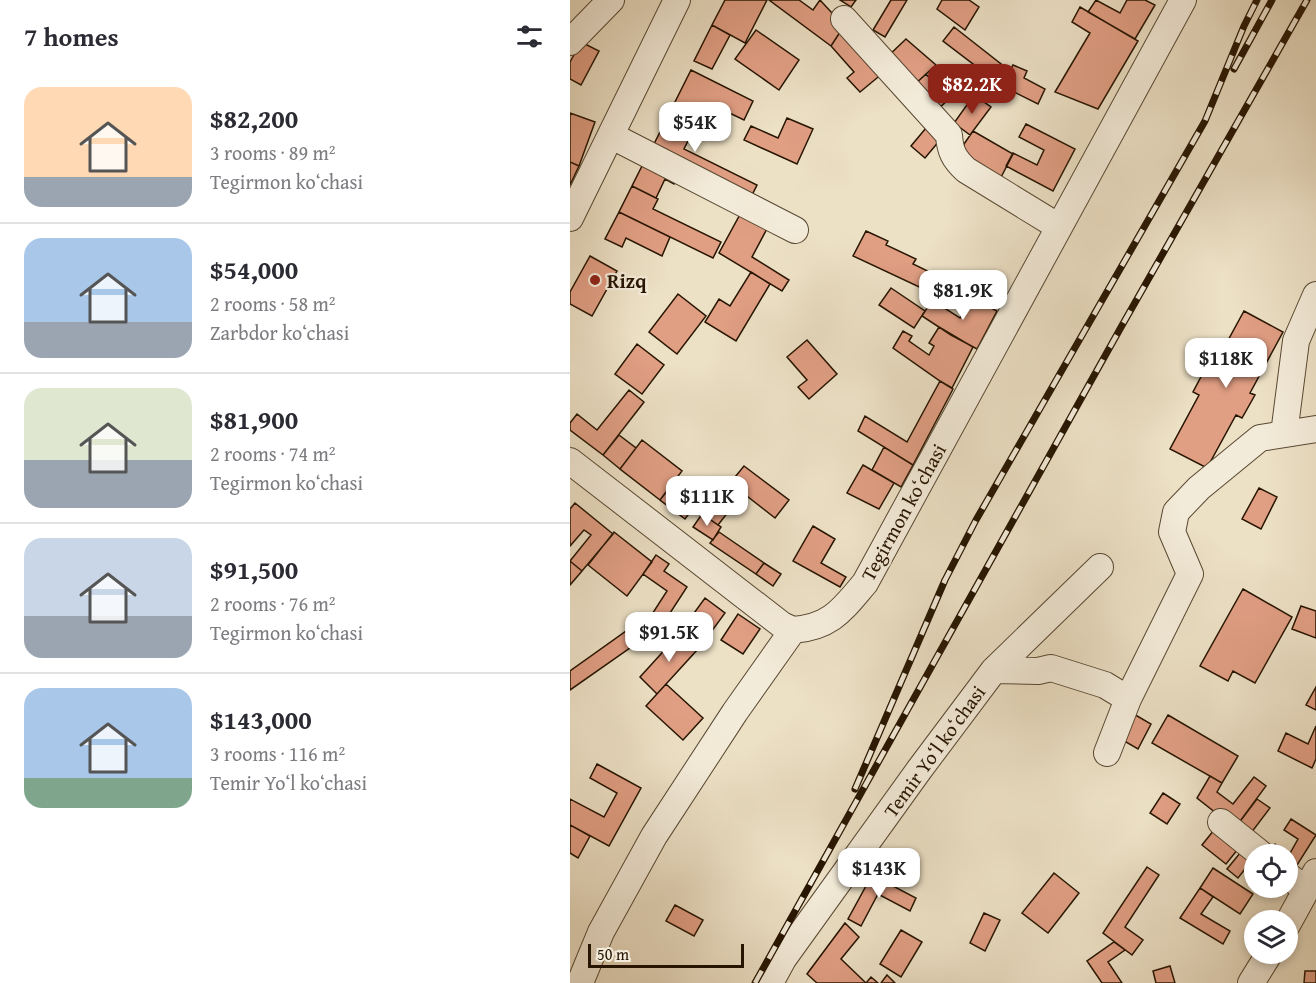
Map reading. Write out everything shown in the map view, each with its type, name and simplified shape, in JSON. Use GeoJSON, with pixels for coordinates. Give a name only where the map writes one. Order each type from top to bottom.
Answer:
{"type":"FeatureCollection","features":[{"type":"Feature","properties":{"kind":"street"},"geometry":{"type":"LineString","coordinates":[[570,42],[611,0]]}},
{"type":"Feature","properties":{"kind":"street"},"geometry":{"type":"LineString","coordinates":[[570,218],[677,0]]}},
{"type":"Feature","properties":{"kind":"street","name":"Tegirmon koʻchasi"},"geometry":{"type":"LineString","coordinates":[[793,630],[811,629],[837,616],[865,583],[1184,0]]}},
{"type":"Feature","properties":{"kind":"street"},"geometry":{"type":"LineString","coordinates":[[844,19],[949,135],[950,149],[955,160],[966,170],[1059,227]]}},
{"type":"Feature","properties":{"kind":"street"},"geometry":{"type":"LineString","coordinates":[[612,136],[795,230]]}},
{"type":"Feature","properties":{"kind":"street"},"geometry":{"type":"LineString","coordinates":[[1284,434],[1296,341],[1316,295]]}},
{"type":"Feature","properties":{"kind":"street"},"geometry":{"type":"LineString","coordinates":[[1107,753],[1128,699],[1190,574],[1172,532],[1176,512],[1199,488],[1260,438],[1316,429]]}},
{"type":"Feature","properties":{"kind":"street"},"geometry":{"type":"LineString","coordinates":[[570,461],[782,625],[793,630],[735,712],[654,836],[601,932],[580,983]]}},
{"type":"Feature","properties":{"kind":"street","name":"Temir Yoʻl koʻchasi"},"geometry":{"type":"LineString","coordinates":[[770,983],[783,959],[994,670],[1100,567]]}},
{"type":"Feature","properties":{"kind":"street"},"geometry":{"type":"LineString","coordinates":[[994,670],[1038,671],[1051,668],[1105,685],[1128,699]]}},
{"type":"Feature","properties":{"kind":"street"},"geometry":{"type":"LineString","coordinates":[[1221,822],[1248,844]]}},
{"type":"Feature","properties":{"kind":"street"},"geometry":{"type":"LineString","coordinates":[[1292,910],[1303,879]]}},
{"type":"Feature","properties":{"kind":"street"},"geometry":{"type":"LineString","coordinates":[[1251,983],[1263,964]]}},
{"type":"Feature","properties":{"kind":"building"},"geometry":{"type":"Polygon","coordinates":[[[725,0],[767,0],[745,43],[712,25],[725,0]]]}},
{"type":"Feature","properties":{"kind":"building"},"geometry":{"type":"Polygon","coordinates":[[[769,0],[799,0],[813,10],[820,0],[844,26],[831,46],[769,0]]]}},
{"type":"Feature","properties":{"kind":"building"},"geometry":{"type":"Polygon","coordinates":[[[840,0],[856,0],[851,7],[840,0]]]}},
{"type":"Feature","properties":{"kind":"building"},"geometry":{"type":"Polygon","coordinates":[[[891,0],[907,0],[885,37],[873,30],[891,0]]]}},
{"type":"Feature","properties":{"kind":"building"},"geometry":{"type":"Polygon","coordinates":[[[942,0],[969,0],[979,7],[965,30],[937,9],[942,0]]]}},
{"type":"Feature","properties":{"kind":"building"},"geometry":{"type":"Polygon","coordinates":[[[1096,0],[1120,13],[1127,0],[1145,0],[1155,5],[1135,39],[1088,12],[1096,0]]]}},
{"type":"Feature","properties":{"kind":"building"},"geometry":{"type":"Polygon","coordinates":[[[1080,7],[1138,41],[1098,109],[1055,92],[1090,33],[1072,22],[1080,7]]]}},
{"type":"Feature","properties":{"kind":"building"},"geometry":{"type":"Polygon","coordinates":[[[712,25],[730,35],[712,69],[694,61],[712,25]]]}},
{"type":"Feature","properties":{"kind":"building"},"geometry":{"type":"Polygon","coordinates":[[[844,26],[883,73],[860,92],[847,78],[854,72],[831,46],[844,26]]]}},
{"type":"Feature","properties":{"kind":"building"},"geometry":{"type":"Polygon","coordinates":[[[954,27],[1010,71],[1002,86],[943,41],[954,27]]]}},
{"type":"Feature","properties":{"kind":"building"},"geometry":{"type":"Polygon","coordinates":[[[756,30],[799,60],[779,90],[735,59],[756,30]]]}},
{"type":"Feature","properties":{"kind":"building"},"geometry":{"type":"Polygon","coordinates":[[[906,39],[936,65],[914,85],[885,59],[906,39]]]}},
{"type":"Feature","properties":{"kind":"building"},"geometry":{"type":"Polygon","coordinates":[[[581,42],[599,51],[581,85],[570,79],[570,62],[581,42]]]}},
{"type":"Feature","properties":{"kind":"building"},"geometry":{"type":"Polygon","coordinates":[[[1013,65],[1027,71],[1024,78],[1045,89],[1038,104],[1002,86],[1013,65]]]}},
{"type":"Feature","properties":{"kind":"building"},"geometry":{"type":"Polygon","coordinates":[[[691,70],[753,101],[744,120],[715,106],[707,123],[673,106],[691,70]]]}},
{"type":"Feature","properties":{"kind":"building"},"geometry":{"type":"Polygon","coordinates":[[[926,74],[949,99],[937,110],[914,85],[926,74]]]}},
{"type":"Feature","properties":{"kind":"building"},"geometry":{"type":"Polygon","coordinates":[[[974,95],[991,107],[970,135],[954,123],[974,95]]]}},
{"type":"Feature","properties":{"kind":"building"},"geometry":{"type":"Polygon","coordinates":[[[673,106],[699,119],[684,149],[757,185],[750,199],[651,150],[673,106]]]}},
{"type":"Feature","properties":{"kind":"building"},"geometry":{"type":"Polygon","coordinates":[[[570,113],[595,122],[579,166],[570,162],[570,113]]]}},
{"type":"Feature","properties":{"kind":"building"},"geometry":{"type":"Polygon","coordinates":[[[787,118],[813,129],[797,164],[744,140],[751,126],[778,138],[787,118]]]}},
{"type":"Feature","properties":{"kind":"building"},"geometry":{"type":"Polygon","coordinates":[[[931,122],[945,134],[925,158],[911,146],[931,122]]]}},
{"type":"Feature","properties":{"kind":"building"},"geometry":{"type":"Polygon","coordinates":[[[1026,124],[1075,149],[1053,191],[1006,166],[1013,153],[1037,165],[1044,150],[1019,137],[1026,124]]]}},
{"type":"Feature","properties":{"kind":"building"},"geometry":{"type":"Polygon","coordinates":[[[973,131],[1013,154],[997,185],[966,163],[964,144],[973,131]]]}},
{"type":"Feature","properties":{"kind":"building"},"geometry":{"type":"Polygon","coordinates":[[[646,158],[679,174],[674,184],[665,179],[656,198],[632,186],[646,158]]]}},
{"type":"Feature","properties":{"kind":"building"},"geometry":{"type":"Polygon","coordinates":[[[570,162],[579,166],[570,185],[570,162]]]}},
{"type":"Feature","properties":{"kind":"building"},"geometry":{"type":"Polygon","coordinates":[[[632,186],[658,199],[653,209],[721,242],[713,258],[619,212],[632,186]]]}},
{"type":"Feature","properties":{"kind":"building"},"geometry":{"type":"Polygon","coordinates":[[[743,209],[770,223],[752,257],[789,280],[782,291],[719,253],[743,209]]]}},
{"type":"Feature","properties":{"kind":"building"},"geometry":{"type":"Polygon","coordinates":[[[619,212],[670,237],[662,256],[626,238],[622,247],[605,239],[619,212]]]}},
{"type":"Feature","properties":{"kind":"building"},"geometry":{"type":"Polygon","coordinates":[[[866,231],[888,241],[886,245],[916,259],[913,264],[938,276],[930,292],[853,256],[866,231]]]}},
{"type":"Feature","properties":{"kind":"building"},"geometry":{"type":"Polygon","coordinates":[[[590,256],[617,271],[592,316],[570,304],[570,292],[590,256]]]}},
{"type":"Feature","properties":{"kind":"building"},"geometry":{"type":"Polygon","coordinates":[[[751,272],[770,284],[736,341],[705,322],[719,299],[730,306],[751,272]]]}},
{"type":"Feature","properties":{"kind":"building"},"geometry":{"type":"Polygon","coordinates":[[[891,288],[925,311],[914,328],[879,305],[891,288]]]}},
{"type":"Feature","properties":{"kind":"building"},"geometry":{"type":"Polygon","coordinates":[[[678,294],[706,316],[677,354],[649,332],[678,294]]]}},
{"type":"Feature","properties":{"kind":"building"},"geometry":{"type":"Polygon","coordinates":[[[971,297],[997,311],[977,349],[922,316],[932,300],[960,318],[971,297]]]}},
{"type":"Feature","properties":{"kind":"building"},"geometry":{"type":"Polygon","coordinates":[[[1244,311],[1283,332],[1250,393],[1255,395],[1242,418],[1236,415],[1207,468],[1170,449],[1199,395],[1193,392],[1203,373],[1209,375],[1244,311]]]}},
{"type":"Feature","properties":{"kind":"building"},"geometry":{"type":"Polygon","coordinates":[[[939,327],[973,347],[952,388],[893,348],[903,331],[912,336],[909,341],[929,355],[934,346],[929,343],[939,327]]]}},
{"type":"Feature","properties":{"kind":"building"},"geometry":{"type":"Polygon","coordinates":[[[807,340],[837,374],[809,399],[798,387],[807,380],[787,357],[807,340]]]}},
{"type":"Feature","properties":{"kind":"building"},"geometry":{"type":"Polygon","coordinates":[[[637,344],[664,365],[642,394],[615,374],[637,344]]]}},
{"type":"Feature","properties":{"kind":"building"},"geometry":{"type":"Polygon","coordinates":[[[940,381],[953,389],[913,465],[858,431],[865,416],[907,442],[940,381]]]}},
{"type":"Feature","properties":{"kind":"building"},"geometry":{"type":"Polygon","coordinates":[[[629,390],[644,402],[603,455],[570,430],[570,423],[577,414],[597,430],[629,390]]]}},
{"type":"Feature","properties":{"kind":"building"},"geometry":{"type":"Polygon","coordinates":[[[619,435],[636,448],[620,469],[603,455],[619,435]]]}},
{"type":"Feature","properties":{"kind":"building"},"geometry":{"type":"Polygon","coordinates":[[[642,440],[682,471],[660,500],[620,469],[642,440]]]}},
{"type":"Feature","properties":{"kind":"building"},"geometry":{"type":"Polygon","coordinates":[[[884,447],[913,465],[901,487],[872,470],[884,447]]]}},
{"type":"Feature","properties":{"kind":"building"},"geometry":{"type":"Polygon","coordinates":[[[863,465],[894,483],[879,509],[847,493],[863,465]]]}},
{"type":"Feature","properties":{"kind":"building"},"geometry":{"type":"Polygon","coordinates":[[[744,466],[789,500],[775,518],[743,493],[718,525],[704,515],[744,466]]]}},
{"type":"Feature","properties":{"kind":"building"},"geometry":{"type":"Polygon","coordinates":[[[678,477],[702,496],[685,519],[660,500],[678,477]]]}},
{"type":"Feature","properties":{"kind":"building"},"geometry":{"type":"Polygon","coordinates":[[[1259,488],[1277,497],[1261,529],[1242,519],[1259,488]]]}},
{"type":"Feature","properties":{"kind":"building"},"geometry":{"type":"Polygon","coordinates":[[[575,503],[613,534],[582,571],[570,561],[591,535],[584,530],[570,546],[570,509],[575,503]]]}},
{"type":"Feature","properties":{"kind":"building"},"geometry":{"type":"Polygon","coordinates":[[[702,514],[721,527],[713,540],[693,527],[702,514]]]}},
{"type":"Feature","properties":{"kind":"building"},"geometry":{"type":"Polygon","coordinates":[[[813,526],[835,539],[821,563],[846,577],[840,587],[793,561],[813,526]]]}},
{"type":"Feature","properties":{"kind":"building"},"geometry":{"type":"Polygon","coordinates":[[[614,532],[652,562],[627,596],[588,565],[614,532]]]}},
{"type":"Feature","properties":{"kind":"building"},"geometry":{"type":"Polygon","coordinates":[[[719,532],[764,563],[756,574],[710,543],[719,532]]]}},
{"type":"Feature","properties":{"kind":"building"},"geometry":{"type":"Polygon","coordinates":[[[656,555],[669,564],[664,571],[687,587],[659,630],[647,622],[667,591],[643,574],[656,555]]]}},
{"type":"Feature","properties":{"kind":"building"},"geometry":{"type":"Polygon","coordinates":[[[570,561],[582,571],[570,585],[570,561]]]}},
{"type":"Feature","properties":{"kind":"building"},"geometry":{"type":"Polygon","coordinates":[[[764,563],[781,574],[773,586],[756,574],[764,563]]]}},
{"type":"Feature","properties":{"kind":"building"},"geometry":{"type":"Polygon","coordinates":[[[1243,589],[1292,617],[1255,683],[1233,671],[1228,681],[1200,666],[1243,589]]]}},
{"type":"Feature","properties":{"kind":"building"},"geometry":{"type":"Polygon","coordinates":[[[705,598],[725,613],[706,639],[686,624],[705,598]]]}},
{"type":"Feature","properties":{"kind":"building"},"geometry":{"type":"Polygon","coordinates":[[[1301,606],[1316,611],[1316,638],[1292,629],[1301,606]]]}},
{"type":"Feature","properties":{"kind":"building"},"geometry":{"type":"Polygon","coordinates":[[[738,614],[760,629],[743,654],[721,640],[738,614]]]}},
{"type":"Feature","properties":{"kind":"building"},"geometry":{"type":"Polygon","coordinates":[[[643,619],[657,629],[570,690],[570,671],[643,619]]]}},
{"type":"Feature","properties":{"kind":"building"},"geometry":{"type":"Polygon","coordinates":[[[680,633],[698,649],[657,694],[640,677],[680,633]]]}},
{"type":"Feature","properties":{"kind":"building"},"geometry":{"type":"Polygon","coordinates":[[[666,684],[703,718],[683,740],[646,706],[666,684]]]}},
{"type":"Feature","properties":{"kind":"building"},"geometry":{"type":"Polygon","coordinates":[[[1316,687],[1316,710],[1306,705],[1316,687]]]}},
{"type":"Feature","properties":{"kind":"building"},"geometry":{"type":"Polygon","coordinates":[[[1132,713],[1151,724],[1138,749],[1119,738],[1132,713]]]}},
{"type":"Feature","properties":{"kind":"building"},"geometry":{"type":"Polygon","coordinates":[[[1168,715],[1238,756],[1222,783],[1152,743],[1168,715]]]}},
{"type":"Feature","properties":{"kind":"building"},"geometry":{"type":"Polygon","coordinates":[[[1316,726],[1316,759],[1312,768],[1278,751],[1286,733],[1308,744],[1316,726]]]}},
{"type":"Feature","properties":{"kind":"building"},"geometry":{"type":"Polygon","coordinates":[[[597,764],[641,788],[609,846],[570,825],[570,799],[604,817],[617,793],[590,778],[597,764]]]}},
{"type":"Feature","properties":{"kind":"building"},"geometry":{"type":"Polygon","coordinates":[[[1210,776],[1222,783],[1217,792],[1233,804],[1254,777],[1266,786],[1235,828],[1197,798],[1210,776]]]}},
{"type":"Feature","properties":{"kind":"building"},"geometry":{"type":"Polygon","coordinates":[[[1163,793],[1180,804],[1167,824],[1150,813],[1163,793]]]}},
{"type":"Feature","properties":{"kind":"building"},"geometry":{"type":"Polygon","coordinates":[[[1257,799],[1270,808],[1248,837],[1235,828],[1257,799]]]}},
{"type":"Feature","properties":{"kind":"building"},"geometry":{"type":"Polygon","coordinates":[[[1291,819],[1316,835],[1298,864],[1298,844],[1295,844],[1298,839],[1284,830],[1291,819]]]}},
{"type":"Feature","properties":{"kind":"building"},"geometry":{"type":"Polygon","coordinates":[[[570,825],[590,836],[578,858],[570,853],[570,825]]]}},
{"type":"Feature","properties":{"kind":"building"},"geometry":{"type":"Polygon","coordinates":[[[1218,825],[1242,844],[1226,864],[1202,845],[1218,825]]]}},
{"type":"Feature","properties":{"kind":"building"},"geometry":{"type":"Polygon","coordinates":[[[1244,848],[1244,870],[1238,878],[1227,869],[1244,848]]]}},
{"type":"Feature","properties":{"kind":"building"},"geometry":{"type":"Polygon","coordinates":[[[1147,867],[1159,875],[1125,927],[1143,940],[1132,955],[1103,933],[1147,867]]]}},
{"type":"Feature","properties":{"kind":"building"},"geometry":{"type":"Polygon","coordinates":[[[1213,868],[1244,888],[1244,898],[1250,898],[1240,914],[1200,888],[1213,868]]]}},
{"type":"Feature","properties":{"kind":"building"},"geometry":{"type":"Polygon","coordinates":[[[1054,873],[1079,893],[1048,933],[1022,913],[1054,873]]]}},
{"type":"Feature","properties":{"kind":"building"},"geometry":{"type":"Polygon","coordinates":[[[872,875],[916,898],[910,911],[878,894],[861,926],[848,919],[872,875]]]}},
{"type":"Feature","properties":{"kind":"building"},"geometry":{"type":"Polygon","coordinates":[[[1200,888],[1213,897],[1201,914],[1230,931],[1223,944],[1180,918],[1200,888]]]}},
{"type":"Feature","properties":{"kind":"building"},"geometry":{"type":"Polygon","coordinates":[[[675,905],[703,920],[694,936],[666,921],[675,905]]]}},
{"type":"Feature","properties":{"kind":"building"},"geometry":{"type":"Polygon","coordinates":[[[984,913],[1000,920],[985,951],[970,943],[984,913]]]}},
{"type":"Feature","properties":{"kind":"building"},"geometry":{"type":"Polygon","coordinates":[[[845,923],[859,937],[841,959],[866,983],[817,983],[807,974],[845,923]]]}},
{"type":"Feature","properties":{"kind":"building"},"geometry":{"type":"Polygon","coordinates":[[[901,930],[922,942],[901,977],[880,964],[901,930]]]}},
{"type":"Feature","properties":{"kind":"building"},"geometry":{"type":"Polygon","coordinates":[[[1114,942],[1125,950],[1108,962],[1122,983],[1102,983],[1087,961],[1114,942]]]}},
{"type":"Feature","properties":{"kind":"building"},"geometry":{"type":"Polygon","coordinates":[[[1170,966],[1175,983],[1156,983],[1153,971],[1170,966]]]}},
{"type":"Feature","properties":{"kind":"building"},"geometry":{"type":"Polygon","coordinates":[[[1305,971],[1316,971],[1316,983],[1304,983],[1305,971]]]}},
{"type":"Feature","properties":{"kind":"building"},"geometry":{"type":"Polygon","coordinates":[[[887,975],[895,983],[881,983],[887,975]]]}},
{"type":"Feature","properties":{"kind":"building"},"geometry":{"type":"Polygon","coordinates":[[[871,977],[878,983],[866,983],[871,977]]]}},
{"type":"Feature","properties":{"kind":"railway"},"geometry":{"type":"LineString","coordinates":[[855,789],[945,580],[976,520],[1205,121],[1257,0]]}},
{"type":"Feature","properties":{"kind":"railway"},"geometry":{"type":"LineString","coordinates":[[1234,69],[1272,0]]}},
{"type":"Feature","properties":{"kind":"railway"},"geometry":{"type":"LineString","coordinates":[[755,983],[1120,329],[1307,0]]}},
{"type":"Feature","properties":{"kind":"place","name":"Rizq"},"geometry":{"type":"Point","coordinates":[595,280]}}]}
